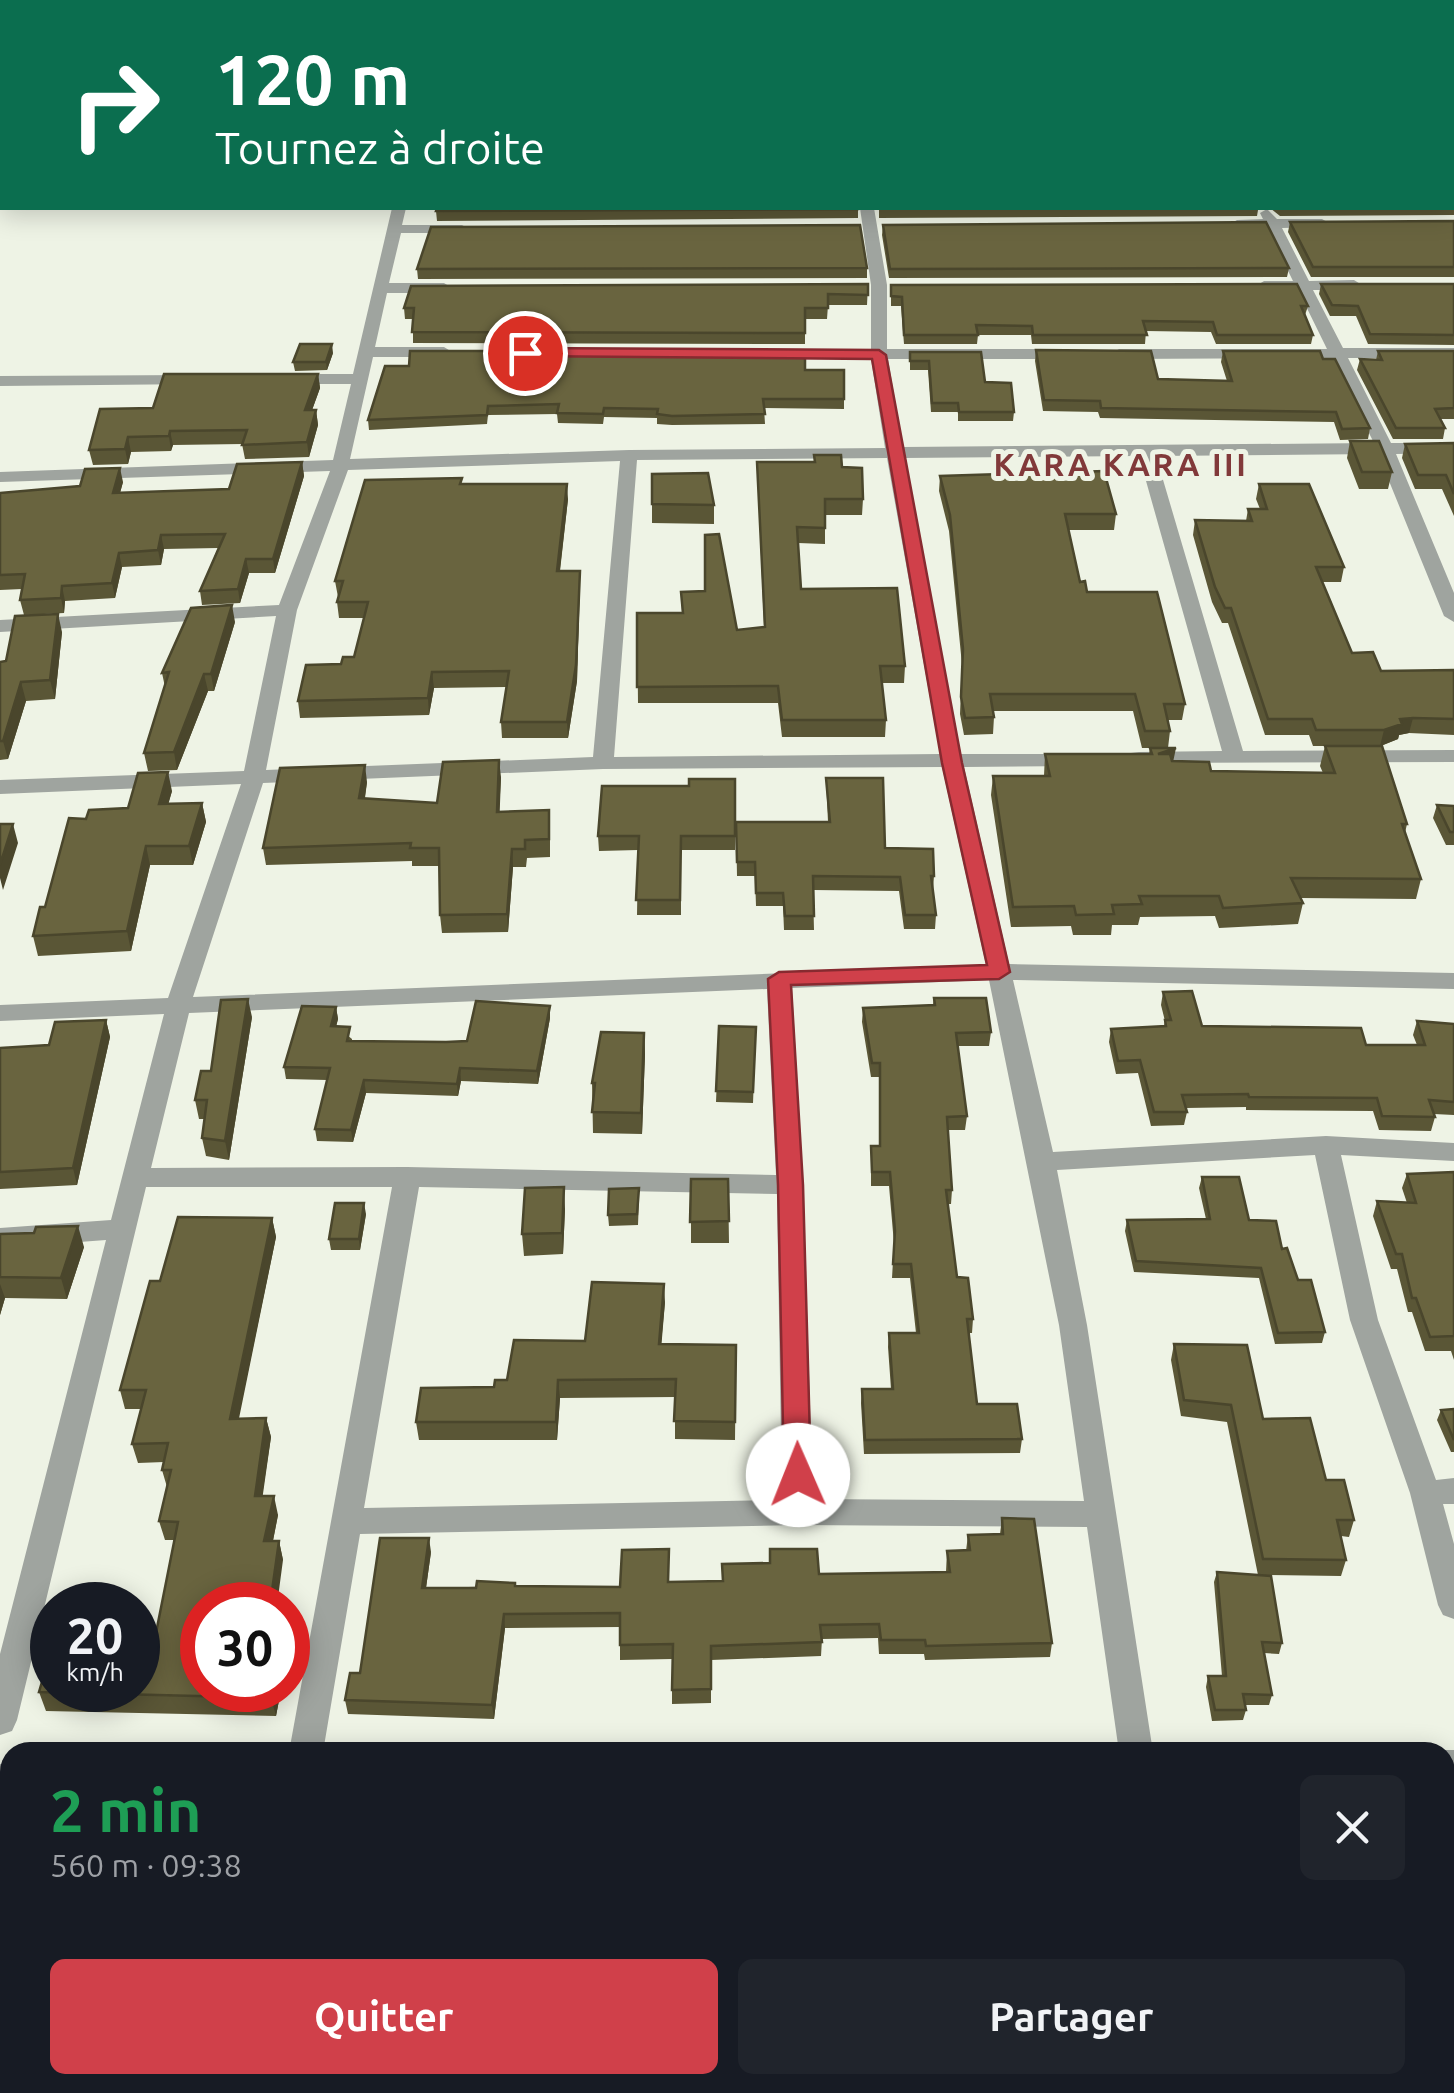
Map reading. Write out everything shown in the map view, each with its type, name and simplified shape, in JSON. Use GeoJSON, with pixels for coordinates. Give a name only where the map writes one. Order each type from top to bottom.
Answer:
{"type":"FeatureCollection","features":[{"type":"Feature","properties":{"kind":"street"},"geometry":{"type":"LineString","coordinates":[[0,1720],[178,1003],[254,777],[287,610],[340,467],[397,210]]}},
{"type":"Feature","properties":{"kind":"street"},"geometry":{"type":"LineString","coordinates":[[868,210],[879,286],[879,355],[896,454],[952,763],[1042,1162],[1073,1325],[1134,1742]]}},
{"type":"Feature","properties":{"kind":"street"},"geometry":{"type":"LineString","coordinates":[[1268,216],[1385,449],[1451,605]]}},
{"type":"Feature","properties":{"kind":"street"},"geometry":{"type":"LineString","coordinates":[[1215,224],[1268,216],[1345,223]]}},
{"type":"Feature","properties":{"kind":"street"},"geometry":{"type":"LineString","coordinates":[[392,228],[488,228]]}},
{"type":"Feature","properties":{"kind":"street"},"geometry":{"type":"LineString","coordinates":[[1246,286],[1379,285]]}},
{"type":"Feature","properties":{"kind":"street"},"geometry":{"type":"LineString","coordinates":[[379,288],[459,288]]}},
{"type":"Feature","properties":{"kind":"street"},"geometry":{"type":"LineString","coordinates":[[368,352],[466,352]]}},
{"type":"Feature","properties":{"kind":"street"},"geometry":{"type":"LineString","coordinates":[[1104,354],[1454,352]]}},
{"type":"Feature","properties":{"kind":"street"},"geometry":{"type":"LineString","coordinates":[[761,354],[1085,354]]}},
{"type":"Feature","properties":{"kind":"street"},"geometry":{"type":"LineString","coordinates":[[260,379],[359,379]]}},
{"type":"Feature","properties":{"kind":"street"},"geometry":{"type":"LineString","coordinates":[[0,381],[220,380]]}},
{"type":"Feature","properties":{"kind":"street"},"geometry":{"type":"LineString","coordinates":[[0,477],[628,454],[1454,448]]}},
{"type":"Feature","properties":{"kind":"street"},"geometry":{"type":"LineString","coordinates":[[1146,450],[1234,756]]}},
{"type":"Feature","properties":{"kind":"street"},"geometry":{"type":"LineString","coordinates":[[603,763],[628,454]]}},
{"type":"Feature","properties":{"kind":"street"},"geometry":{"type":"LineString","coordinates":[[0,626],[287,610]]}},
{"type":"Feature","properties":{"kind":"street"},"geometry":{"type":"LineString","coordinates":[[0,787],[603,763],[1454,756]]}},
{"type":"Feature","properties":{"kind":"street"},"geometry":{"type":"LineString","coordinates":[[0,1013],[999,972],[1454,981]]}},
{"type":"Feature","properties":{"kind":"street"},"geometry":{"type":"LineString","coordinates":[[779,979],[790,1185],[798,1512]]}},
{"type":"Feature","properties":{"kind":"street"},"geometry":{"type":"LineString","coordinates":[[1042,1162],[1326,1144],[1454,1152]]}},
{"type":"Feature","properties":{"kind":"street"},"geometry":{"type":"LineString","coordinates":[[1326,1144],[1364,1320],[1439,1492],[1454,1605]]}},
{"type":"Feature","properties":{"kind":"street"},"geometry":{"type":"LineString","coordinates":[[135,1178],[790,1185]]}},
{"type":"Feature","properties":{"kind":"street"},"geometry":{"type":"LineString","coordinates":[[308,1742],[408,1178]]}},
{"type":"Feature","properties":{"kind":"street"},"geometry":{"type":"LineString","coordinates":[[0,1238],[122,1229]]}},
{"type":"Feature","properties":{"kind":"street"},"geometry":{"type":"LineString","coordinates":[[348,1521],[798,1512],[1100,1514]]}},
{"type":"Feature","properties":{"kind":"building"},"geometry":{"type":"Polygon","coordinates":[[[436,210],[647,210],[436,211],[436,210]]]}},
{"type":"Feature","properties":{"kind":"building"},"geometry":{"type":"Polygon","coordinates":[[[1454,221],[1454,267],[1313,267],[1290,222],[1454,221]]]}},
{"type":"Feature","properties":{"kind":"building"},"geometry":{"type":"Polygon","coordinates":[[[1266,222],[1289,268],[890,269],[883,225],[1266,222]]]}},
{"type":"Feature","properties":{"kind":"building"},"geometry":{"type":"Polygon","coordinates":[[[860,225],[867,268],[417,269],[431,227],[860,225]]]}},
{"type":"Feature","properties":{"kind":"building"},"geometry":{"type":"Polygon","coordinates":[[[868,284],[868,295],[828,294],[828,308],[805,308],[805,333],[412,332],[414,308],[404,308],[411,286],[868,284]]]}},
{"type":"Feature","properties":{"kind":"building"},"geometry":{"type":"Polygon","coordinates":[[[1297,284],[1308,306],[1301,306],[1313,335],[1217,335],[1213,322],[1143,321],[1147,335],[1033,335],[1032,326],[976,325],[978,335],[904,335],[902,297],[891,296],[891,285],[1297,284]]]}},
{"type":"Feature","properties":{"kind":"building"},"geometry":{"type":"Polygon","coordinates":[[[1321,284],[1454,284],[1454,335],[1370,334],[1358,306],[1332,305],[1321,284]]]}},
{"type":"Feature","properties":{"kind":"building"},"geometry":{"type":"Polygon","coordinates":[[[300,344],[332,344],[326,362],[293,362],[300,344]]]}},
{"type":"Feature","properties":{"kind":"building"},"geometry":{"type":"Polygon","coordinates":[[[1036,350],[1151,351],[1158,379],[1232,381],[1223,351],[1320,351],[1323,359],[1335,359],[1370,428],[1342,429],[1336,412],[1101,408],[1100,401],[1044,400],[1036,350]]]}},
{"type":"Feature","properties":{"kind":"building"},"geometry":{"type":"Polygon","coordinates":[[[410,351],[805,351],[805,370],[844,370],[844,399],[763,399],[765,414],[672,416],[657,414],[658,409],[604,408],[603,414],[557,413],[559,404],[488,406],[487,415],[368,420],[385,366],[409,366],[410,351]]]}},
{"type":"Feature","properties":{"kind":"building"},"geometry":{"type":"Polygon","coordinates":[[[1378,351],[1454,351],[1454,408],[1435,409],[1445,428],[1396,428],[1360,359],[1382,360],[1378,351]]]}},
{"type":"Feature","properties":{"kind":"building"},"geometry":{"type":"Polygon","coordinates":[[[910,352],[981,352],[985,382],[1011,383],[1014,412],[959,412],[958,403],[932,403],[929,361],[910,361],[910,352]]]}},
{"type":"Feature","properties":{"kind":"building"},"geometry":{"type":"Polygon","coordinates":[[[164,374],[318,374],[305,410],[316,410],[307,442],[242,445],[247,430],[170,431],[169,436],[128,437],[125,449],[89,450],[100,409],[153,408],[164,374]]]}},
{"type":"Feature","properties":{"kind":"building"},"geometry":{"type":"Polygon","coordinates":[[[1350,441],[1379,441],[1392,472],[1362,472],[1350,441]]]}},
{"type":"Feature","properties":{"kind":"building"},"geometry":{"type":"Polygon","coordinates":[[[1454,443],[1454,494],[1446,475],[1418,475],[1405,444],[1454,443]]]}},
{"type":"Feature","properties":{"kind":"building"},"geometry":{"type":"Polygon","coordinates":[[[814,455],[841,455],[842,467],[862,468],[863,499],[825,499],[825,528],[797,527],[801,589],[897,588],[905,666],[880,666],[886,720],[782,720],[778,686],[637,687],[637,613],[683,613],[681,592],[705,591],[705,535],[719,534],[737,630],[765,627],[757,462],[815,462],[814,455]]]}},
{"type":"Feature","properties":{"kind":"building"},"geometry":{"type":"Polygon","coordinates":[[[302,462],[273,559],[246,559],[238,589],[200,591],[225,534],[161,535],[158,550],[119,553],[112,583],[62,586],[61,598],[20,600],[25,574],[0,575],[0,493],[80,486],[85,469],[120,468],[113,493],[229,489],[237,464],[302,462]]]}},
{"type":"Feature","properties":{"kind":"building"},"geometry":{"type":"Polygon","coordinates":[[[1104,471],[1116,514],[1065,514],[1080,582],[1085,581],[1087,592],[1157,592],[1185,704],[1164,704],[1170,731],[1145,731],[1135,694],[990,694],[994,717],[965,718],[961,697],[963,649],[950,515],[940,476],[1104,471]]]}},
{"type":"Feature","properties":{"kind":"building"},"geometry":{"type":"Polygon","coordinates":[[[708,473],[714,505],[652,504],[652,474],[708,473]]]}},
{"type":"Feature","properties":{"kind":"building"},"geometry":{"type":"Polygon","coordinates":[[[462,478],[460,484],[567,484],[557,571],[580,571],[576,665],[567,722],[501,722],[509,671],[432,672],[428,698],[298,701],[306,665],[341,664],[343,657],[354,657],[368,602],[337,602],[343,581],[335,581],[365,480],[462,478]]]}},
{"type":"Feature","properties":{"kind":"building"},"geometry":{"type":"Polygon","coordinates":[[[1259,484],[1309,484],[1344,567],[1316,567],[1352,653],[1373,652],[1381,671],[1454,670],[1454,719],[1400,719],[1402,724],[1384,730],[1316,730],[1312,719],[1268,719],[1231,608],[1225,608],[1215,587],[1195,520],[1252,521],[1248,509],[1267,509],[1259,484]]]}},
{"type":"Feature","properties":{"kind":"building"},"geometry":{"type":"Polygon","coordinates":[[[232,605],[211,674],[204,674],[174,752],[144,753],[169,672],[162,673],[191,608],[232,605]]]}},
{"type":"Feature","properties":{"kind":"building"},"geometry":{"type":"Polygon","coordinates":[[[58,614],[50,680],[21,682],[0,741],[0,662],[6,661],[15,616],[58,614]]]}},
{"type":"Feature","properties":{"kind":"building"},"geometry":{"type":"Polygon","coordinates":[[[1325,746],[1382,746],[1421,879],[1291,878],[1303,903],[1223,908],[1219,896],[1139,896],[1142,904],[1112,905],[1114,914],[1076,915],[1074,906],[1013,907],[993,776],[1050,776],[1045,754],[1152,754],[1150,748],[1176,748],[1158,754],[1170,754],[1172,761],[1209,762],[1211,771],[1335,773],[1325,746]]]}},
{"type":"Feature","properties":{"kind":"building"},"geometry":{"type":"Polygon","coordinates":[[[499,760],[497,812],[549,810],[549,839],[525,840],[525,849],[512,849],[507,914],[440,915],[439,848],[410,848],[411,843],[263,848],[280,768],[365,765],[359,798],[437,803],[443,762],[499,760]]]}},
{"type":"Feature","properties":{"kind":"building"},"geometry":{"type":"Polygon","coordinates":[[[168,772],[159,804],[202,803],[189,846],[146,846],[127,931],[33,936],[40,907],[45,907],[69,818],[86,819],[89,810],[128,808],[138,773],[168,772]]]}},
{"type":"Feature","properties":{"kind":"building"},"geometry":{"type":"Polygon","coordinates":[[[826,778],[883,778],[885,848],[933,849],[931,876],[936,915],[905,915],[900,877],[813,876],[814,916],[785,916],[783,893],[756,893],[755,862],[737,862],[736,822],[830,822],[826,778]]]}},
{"type":"Feature","properties":{"kind":"building"},"geometry":{"type":"Polygon","coordinates":[[[689,779],[735,779],[735,836],[681,836],[680,900],[636,900],[639,836],[598,836],[602,786],[689,786],[689,779]]]}},
{"type":"Feature","properties":{"kind":"building"},"geometry":{"type":"Polygon","coordinates":[[[1437,805],[1454,806],[1454,832],[1450,832],[1437,805]]]}},
{"type":"Feature","properties":{"kind":"building"},"geometry":{"type":"Polygon","coordinates":[[[0,824],[13,824],[0,865],[0,824]]]}},
{"type":"Feature","properties":{"kind":"building"},"geometry":{"type":"Polygon","coordinates":[[[1192,991],[1202,1026],[1361,1028],[1366,1045],[1425,1045],[1417,1021],[1454,1024],[1454,1102],[1429,1100],[1435,1117],[1382,1116],[1377,1098],[1182,1095],[1187,1112],[1154,1112],[1140,1060],[1118,1061],[1111,1029],[1166,1026],[1165,1020],[1171,1020],[1163,992],[1192,991]]]}},
{"type":"Feature","properties":{"kind":"building"},"geometry":{"type":"Polygon","coordinates":[[[934,998],[986,998],[991,1032],[956,1033],[967,1116],[947,1117],[952,1190],[946,1190],[957,1277],[968,1278],[973,1319],[967,1319],[977,1404],[1017,1404],[1022,1439],[865,1440],[862,1389],[893,1389],[889,1333],[919,1333],[911,1264],[893,1264],[895,1231],[890,1172],[872,1172],[871,1146],[880,1146],[880,1063],[872,1063],[863,1008],[935,1005],[934,998]]]}},
{"type":"Feature","properties":{"kind":"building"},"geometry":{"type":"Polygon","coordinates":[[[248,999],[225,1141],[202,1138],[207,1100],[195,1100],[201,1071],[211,1071],[221,1000],[248,999]]]}},
{"type":"Feature","properties":{"kind":"building"},"geometry":{"type":"Polygon","coordinates":[[[476,1001],[550,1006],[537,1071],[460,1068],[457,1084],[364,1080],[351,1130],[315,1129],[330,1068],[284,1067],[302,1006],[336,1007],[331,1026],[350,1027],[347,1041],[446,1042],[467,1041],[476,1001]]]}},
{"type":"Feature","properties":{"kind":"building"},"geometry":{"type":"Polygon","coordinates":[[[106,1020],[73,1168],[0,1172],[0,1048],[49,1045],[55,1022],[106,1020]]]}},
{"type":"Feature","properties":{"kind":"building"},"geometry":{"type":"Polygon","coordinates":[[[719,1026],[756,1027],[753,1092],[716,1091],[719,1026]]]}},
{"type":"Feature","properties":{"kind":"building"},"geometry":{"type":"Polygon","coordinates":[[[601,1032],[644,1033],[641,1113],[592,1112],[592,1083],[601,1032]]]}},
{"type":"Feature","properties":{"kind":"building"},"geometry":{"type":"Polygon","coordinates":[[[1454,1172],[1454,1336],[1430,1337],[1416,1298],[1412,1298],[1402,1254],[1396,1254],[1377,1201],[1416,1203],[1407,1174],[1454,1172]]]}},
{"type":"Feature","properties":{"kind":"building"},"geometry":{"type":"Polygon","coordinates":[[[1202,1177],[1239,1177],[1249,1220],[1276,1221],[1282,1249],[1287,1248],[1298,1280],[1311,1280],[1325,1332],[1278,1333],[1261,1268],[1136,1261],[1127,1220],[1210,1219],[1202,1177]]]}},
{"type":"Feature","properties":{"kind":"building"},"geometry":{"type":"Polygon","coordinates":[[[691,1179],[728,1179],[729,1221],[690,1222],[691,1179]]]}},
{"type":"Feature","properties":{"kind":"building"},"geometry":{"type":"Polygon","coordinates":[[[564,1187],[562,1233],[522,1234],[525,1188],[564,1187]]]}},
{"type":"Feature","properties":{"kind":"building"},"geometry":{"type":"Polygon","coordinates":[[[639,1188],[637,1214],[608,1215],[609,1189],[639,1188]]]}},
{"type":"Feature","properties":{"kind":"building"},"geometry":{"type":"Polygon","coordinates":[[[335,1203],[364,1203],[359,1239],[329,1239],[335,1203]]]}},
{"type":"Feature","properties":{"kind":"building"},"geometry":{"type":"Polygon","coordinates":[[[178,1217],[272,1218],[230,1419],[266,1418],[255,1496],[274,1496],[264,1541],[279,1541],[273,1582],[180,1582],[180,1696],[160,1695],[160,1613],[178,1522],[159,1521],[171,1470],[162,1470],[168,1443],[132,1444],[146,1390],[120,1390],[150,1281],[160,1281],[178,1217]]]}},
{"type":"Feature","properties":{"kind":"building"},"geometry":{"type":"Polygon","coordinates":[[[78,1226],[61,1278],[0,1277],[0,1234],[34,1233],[36,1227],[78,1226]]]}},
{"type":"Feature","properties":{"kind":"building"},"geometry":{"type":"Polygon","coordinates":[[[592,1282],[664,1284],[659,1344],[736,1345],[735,1422],[674,1421],[676,1379],[558,1380],[556,1422],[416,1422],[421,1388],[494,1387],[495,1380],[507,1380],[514,1340],[585,1341],[592,1282]]]}},
{"type":"Feature","properties":{"kind":"building"},"geometry":{"type":"Polygon","coordinates":[[[1174,1344],[1247,1345],[1263,1419],[1310,1418],[1326,1480],[1344,1480],[1354,1520],[1337,1520],[1346,1560],[1263,1559],[1231,1405],[1184,1400],[1174,1344]]]}},
{"type":"Feature","properties":{"kind":"building"},"geometry":{"type":"Polygon","coordinates":[[[1454,1409],[1454,1440],[1441,1410],[1454,1409]]]}},
{"type":"Feature","properties":{"kind":"building"},"geometry":{"type":"Polygon","coordinates":[[[1002,1518],[1034,1519],[1052,1643],[926,1646],[925,1640],[881,1640],[879,1624],[820,1625],[822,1642],[711,1646],[711,1689],[672,1690],[673,1644],[620,1645],[620,1613],[504,1614],[492,1705],[345,1700],[350,1673],[360,1673],[380,1538],[429,1538],[422,1588],[476,1588],[477,1581],[515,1586],[620,1587],[622,1550],[669,1549],[668,1582],[723,1581],[722,1564],[770,1563],[770,1549],[817,1549],[819,1574],[950,1572],[947,1551],[970,1550],[968,1535],[1003,1534],[1002,1518]]]}},
{"type":"Feature","properties":{"kind":"building"},"geometry":{"type":"Polygon","coordinates":[[[1217,1572],[1271,1576],[1282,1643],[1262,1642],[1272,1695],[1243,1694],[1246,1710],[1215,1710],[1208,1676],[1226,1676],[1217,1572]]]}},
{"type":"Feature","properties":{"kind":"district","name":"KARA KARA III"},"geometry":{"type":"Point","coordinates":[1121,465]}},
{"type":"Feature","properties":{"kind":"route"},"geometry":{"type":"LineString","coordinates":[[525,353],[879,355],[952,763],[999,972],[779,979],[790,1185],[798,1475]]}}]}
